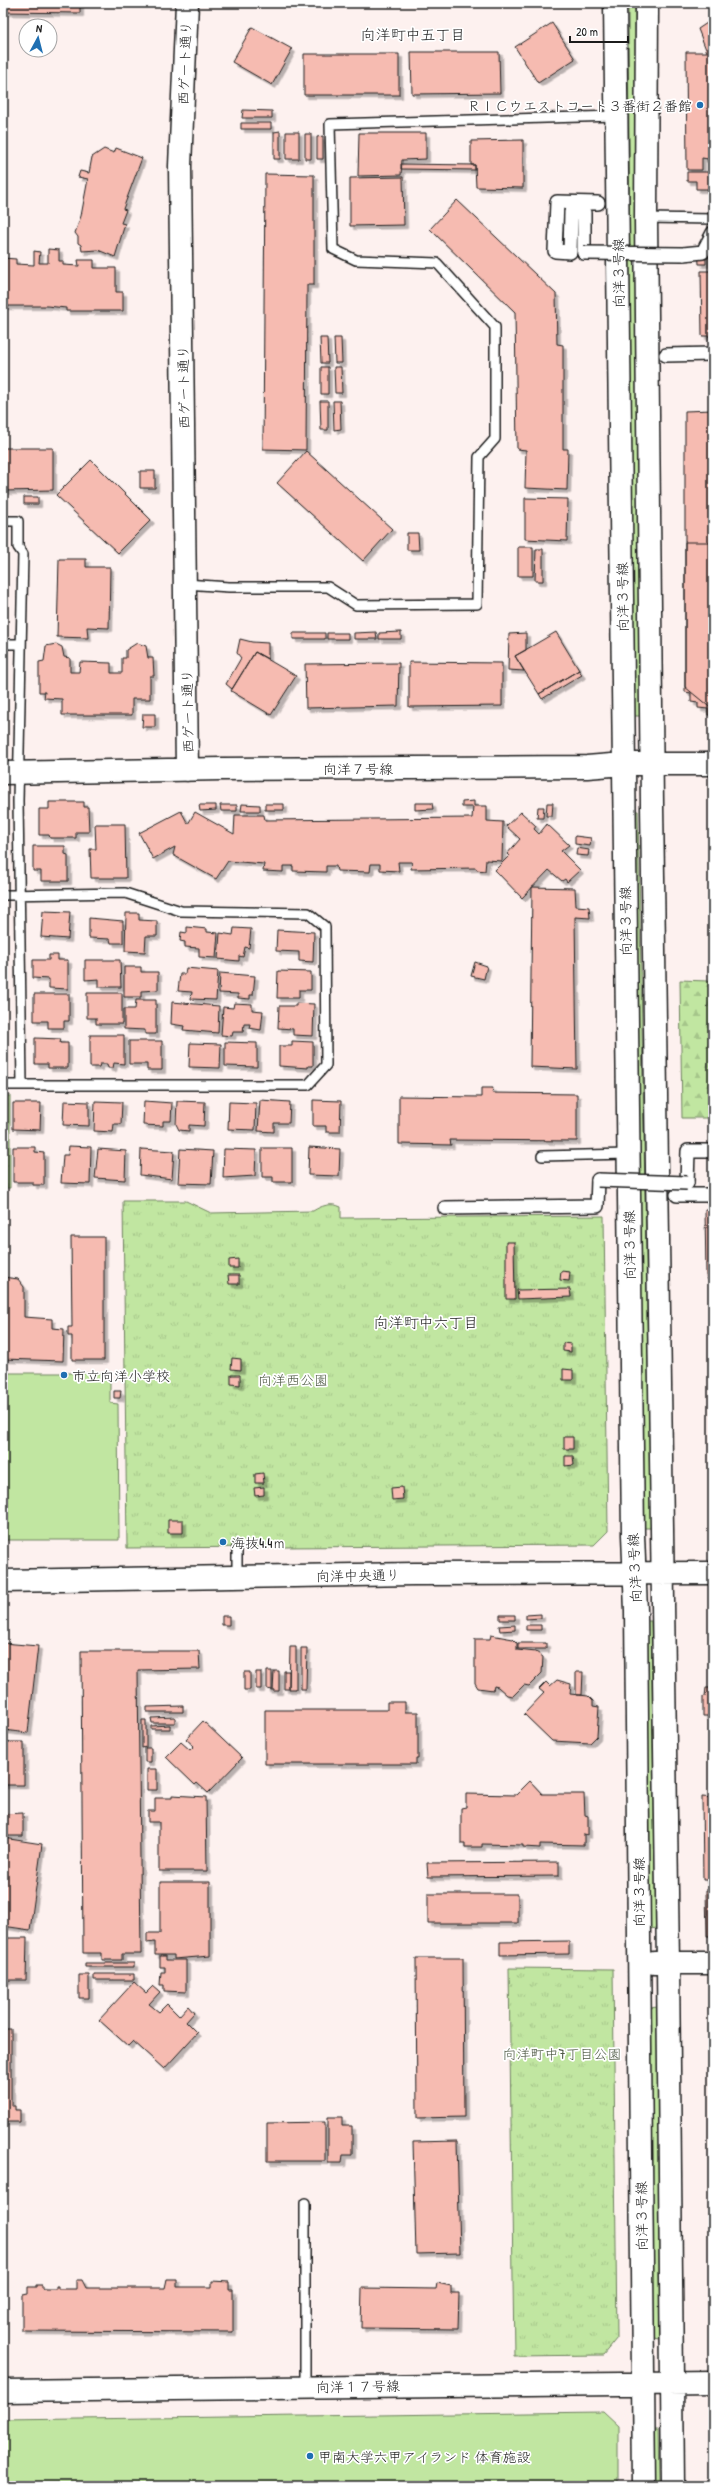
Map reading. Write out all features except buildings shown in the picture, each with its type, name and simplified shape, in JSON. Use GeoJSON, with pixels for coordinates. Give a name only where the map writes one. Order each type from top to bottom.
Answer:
{"type":"FeatureCollection","features":[{"type":"Feature","properties":{"kind":"street","name":"西ゲート通り"},"geometry":{"type":"LineString","coordinates":[[187,3],[180,166],[187,770]]}},
{"type":"Feature","properties":{"kind":"street","name":"向洋３号線"},"geometry":{"type":"LineString","coordinates":[[615,3],[644,2486]]}},
{"type":"Feature","properties":{"kind":"street","name":"向洋３号線"},"geometry":{"type":"LineString","coordinates":[[647,3],[646,218],[668,1964],[673,2486]]}},
{"type":"Feature","properties":{"kind":"street"},"geometry":{"type":"LineString","coordinates":[[598,204],[557,202],[555,252],[570,252],[571,212],[584,213],[584,253],[683,254],[702,252],[713,233]]}},
{"type":"Feature","properties":{"kind":"street"},"geometry":{"type":"LineString","coordinates":[[666,355],[713,354]]}},
{"type":"Feature","properties":{"kind":"street","name":"向洋７号線"},"geometry":{"type":"LineString","coordinates":[[11,773],[587,767],[652,763],[713,764]]}},
{"type":"Feature","properties":{"kind":"street"},"geometry":{"type":"LineString","coordinates":[[445,1208],[597,1206],[598,1180],[687,1183],[688,1151],[713,1151]]}},
{"type":"Feature","properties":{"kind":"street"},"geometry":{"type":"LineString","coordinates":[[677,1195],[713,1195]]}},
{"type":"Feature","properties":{"kind":"street","name":"向洋中央通り"},"geometry":{"type":"LineString","coordinates":[[3,1581],[237,1577],[713,1573]]}},
{"type":"Feature","properties":{"kind":"street"},"geometry":{"type":"LineString","coordinates":[[638,1963],[713,1963]]}},
{"type":"Feature","properties":{"kind":"street","name":"向洋１７号線"},"geometry":{"type":"LineString","coordinates":[[3,2391],[713,2382]]}},
{"type":"Feature","properties":{"kind":"lane"},"geometry":{"type":"LineString","coordinates":[[185,584],[229,587],[328,587],[356,605],[477,604],[479,457],[495,439],[495,327],[437,262],[356,260],[333,249],[330,124],[616,116]]}},
{"type":"Feature","properties":{"kind":"lane"},"geometry":{"type":"LineString","coordinates":[[646,218],[713,219]]}},
{"type":"Feature","properties":{"kind":"lane"},"geometry":{"type":"LineString","coordinates":[[3,521],[18,521],[18,547],[23,554],[21,644],[11,773],[20,895],[22,1085]]}},
{"type":"Feature","properties":{"kind":"lane"},"geometry":{"type":"LineString","coordinates":[[3,644],[21,644]]}},
{"type":"Feature","properties":{"kind":"lane"},"geometry":{"type":"LineString","coordinates":[[3,896],[125,893],[181,911],[308,914],[325,927],[326,1065],[308,1085],[3,1085]]}},
{"type":"Feature","properties":{"kind":"lane"},"geometry":{"type":"LineString","coordinates":[[542,1156],[628,1154]]}},
{"type":"Feature","properties":{"kind":"lane"},"geometry":{"type":"LineString","coordinates":[[237,1548],[237,1577]]}},
{"type":"Feature","properties":{"kind":"lane"},"geometry":{"type":"LineString","coordinates":[[305,2203],[305,2387]]}},
{"type":"Feature","properties":{"kind":"green space"},"geometry":{"type":"Polygon","coordinates":[[[628,3],[635,3],[640,716],[633,716],[628,3]]]}},
{"type":"Feature","properties":{"kind":"green space"},"geometry":{"type":"Polygon","coordinates":[[[632,811],[638,811],[651,1528],[644,1528],[632,811]]]}},
{"type":"Feature","properties":{"kind":"green space"},"geometry":{"type":"Polygon","coordinates":[[[680,980],[708,981],[713,984],[713,1117],[711,1118],[682,1118],[680,980]]]}},
{"type":"Feature","properties":{"kind":"green space"},"geometry":{"type":"Polygon","coordinates":[[[3,1096],[10,1096],[10,1188],[3,1188],[3,1096]]]}},
{"type":"Feature","properties":{"kind":"green space","name":"向洋西公園"},"geometry":{"type":"Polygon","coordinates":[[[123,1201],[186,1201],[211,1213],[313,1211],[323,1206],[334,1205],[341,1207],[341,1218],[604,1216],[608,1531],[594,1545],[127,1548],[123,1201]]]}},
{"type":"Feature","properties":{"kind":"green space"},"geometry":{"type":"Polygon","coordinates":[[[3,1373],[110,1373],[110,1403],[118,1404],[119,1540],[3,1540],[3,1373]]]}},
{"type":"Feature","properties":{"kind":"green space"},"geometry":{"type":"Polygon","coordinates":[[[645,1621],[651,1621],[656,1928],[649,1929],[645,1621]]]}},
{"type":"Feature","properties":{"kind":"green space","name":"向洋町中7丁目公園"},"geometry":{"type":"Polygon","coordinates":[[[509,1968],[613,1969],[617,2338],[603,2355],[514,2356],[509,1968]]]}},
{"type":"Feature","properties":{"kind":"green space"},"geometry":{"type":"Polygon","coordinates":[[[657,2007],[660,2339],[653,2338],[650,2008],[657,2007]]]}},
{"type":"Feature","properties":{"kind":"green space","name":"甲南大学六甲アイランド 体育施設"},"geometry":{"type":"Polygon","coordinates":[[[603,2412],[618,2426],[618,2486],[3,2486],[3,2420],[603,2412]]]}},
{"type":"Feature","properties":{"kind":"green space"},"geometry":{"type":"Polygon","coordinates":[[[653,2427],[659,2427],[660,2486],[654,2486],[653,2427]]]}},
{"type":"Feature","properties":{"kind":"place","name":"ＲＩＣウエストコート３番街２番館"},"geometry":{"type":"Point","coordinates":[700,105]}},
{"type":"Feature","properties":{"kind":"place","name":"市立向洋小学校"},"geometry":{"type":"Point","coordinates":[64,1375]}},
{"type":"Feature","properties":{"kind":"place","name":"海抜4.4ｍ"},"geometry":{"type":"Point","coordinates":[223,1542]}},
{"type":"Feature","properties":{"kind":"place","name":"甲南大学六甲アイランド 体育施設"},"geometry":{"type":"Point","coordinates":[310,2456]}},
{"type":"Feature","properties":{"kind":"district","name":"向洋町中五丁目"},"geometry":{"type":"Point","coordinates":[413,34]}},
{"type":"Feature","properties":{"kind":"district","name":"向洋町中六丁目"},"geometry":{"type":"Point","coordinates":[426,1322]}}]}
